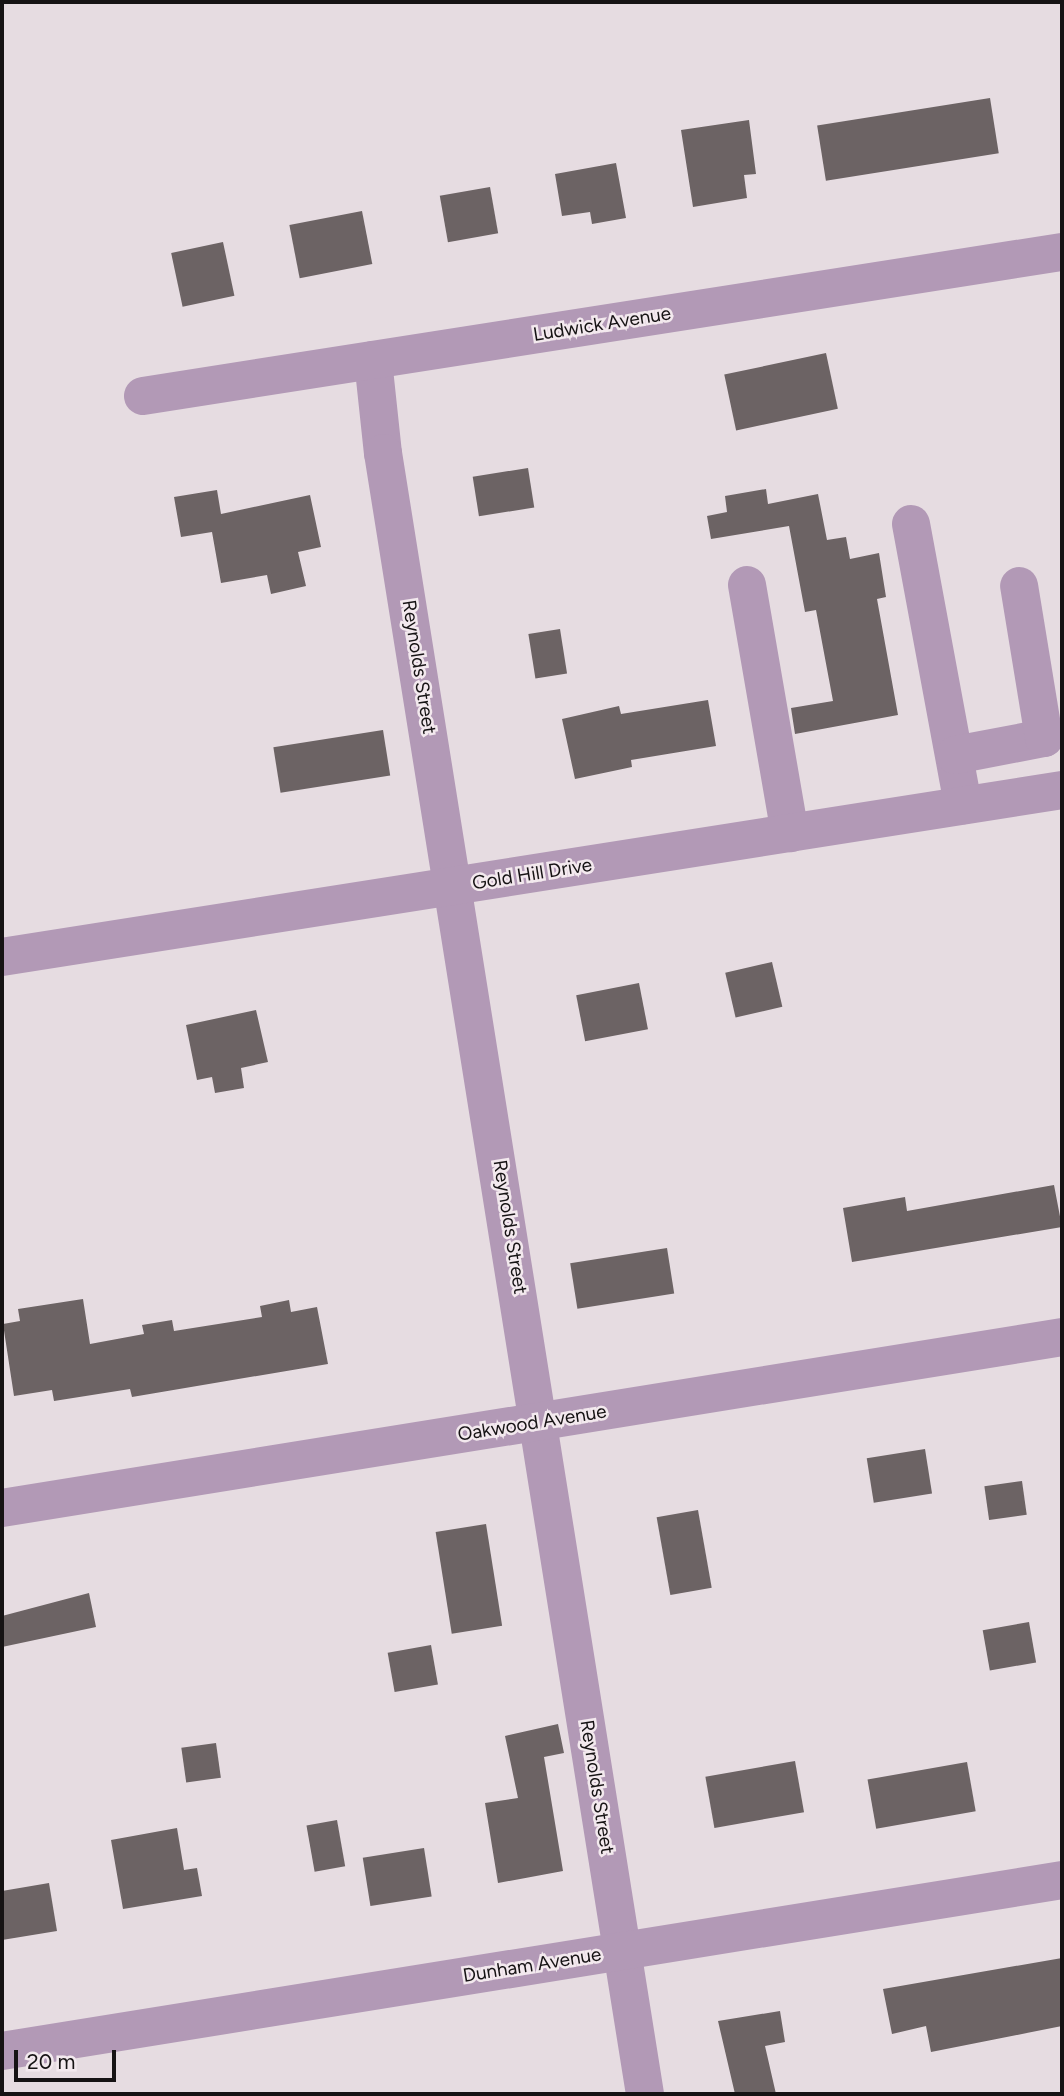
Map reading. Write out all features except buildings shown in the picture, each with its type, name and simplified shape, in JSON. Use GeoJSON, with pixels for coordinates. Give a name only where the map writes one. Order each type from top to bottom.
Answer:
{"type":"FeatureCollection","features":[{"type":"Feature","properties":{"kind":"street","name":"Ludwick Avenue"},"geometry":{"type":"LineString","coordinates":[[143,396],[1062,252]]}},
{"type":"Feature","properties":{"kind":"street","name":"Reynolds Street"},"geometry":{"type":"LineString","coordinates":[[373,360],[383,453],[541,1422],[645,2094]]}},
{"type":"Feature","properties":{"kind":"street"},"geometry":{"type":"LineString","coordinates":[[911,524],[963,805]]}},
{"type":"Feature","properties":{"kind":"street"},"geometry":{"type":"LineString","coordinates":[[747,585],[790,833]]}},
{"type":"Feature","properties":{"kind":"street"},"geometry":{"type":"LineString","coordinates":[[955,755],[1044,738],[1019,586]]}},
{"type":"Feature","properties":{"kind":"street","name":"Gold Hill Drive"},"geometry":{"type":"LineString","coordinates":[[2,957],[1062,790]]}},
{"type":"Feature","properties":{"kind":"street","name":"Oakwood Avenue"},"geometry":{"type":"LineString","coordinates":[[2,1508],[1062,1337]]}},
{"type":"Feature","properties":{"kind":"street","name":"Dunham Avenue"},"geometry":{"type":"LineString","coordinates":[[2,2051],[1062,1880]]}}]}
